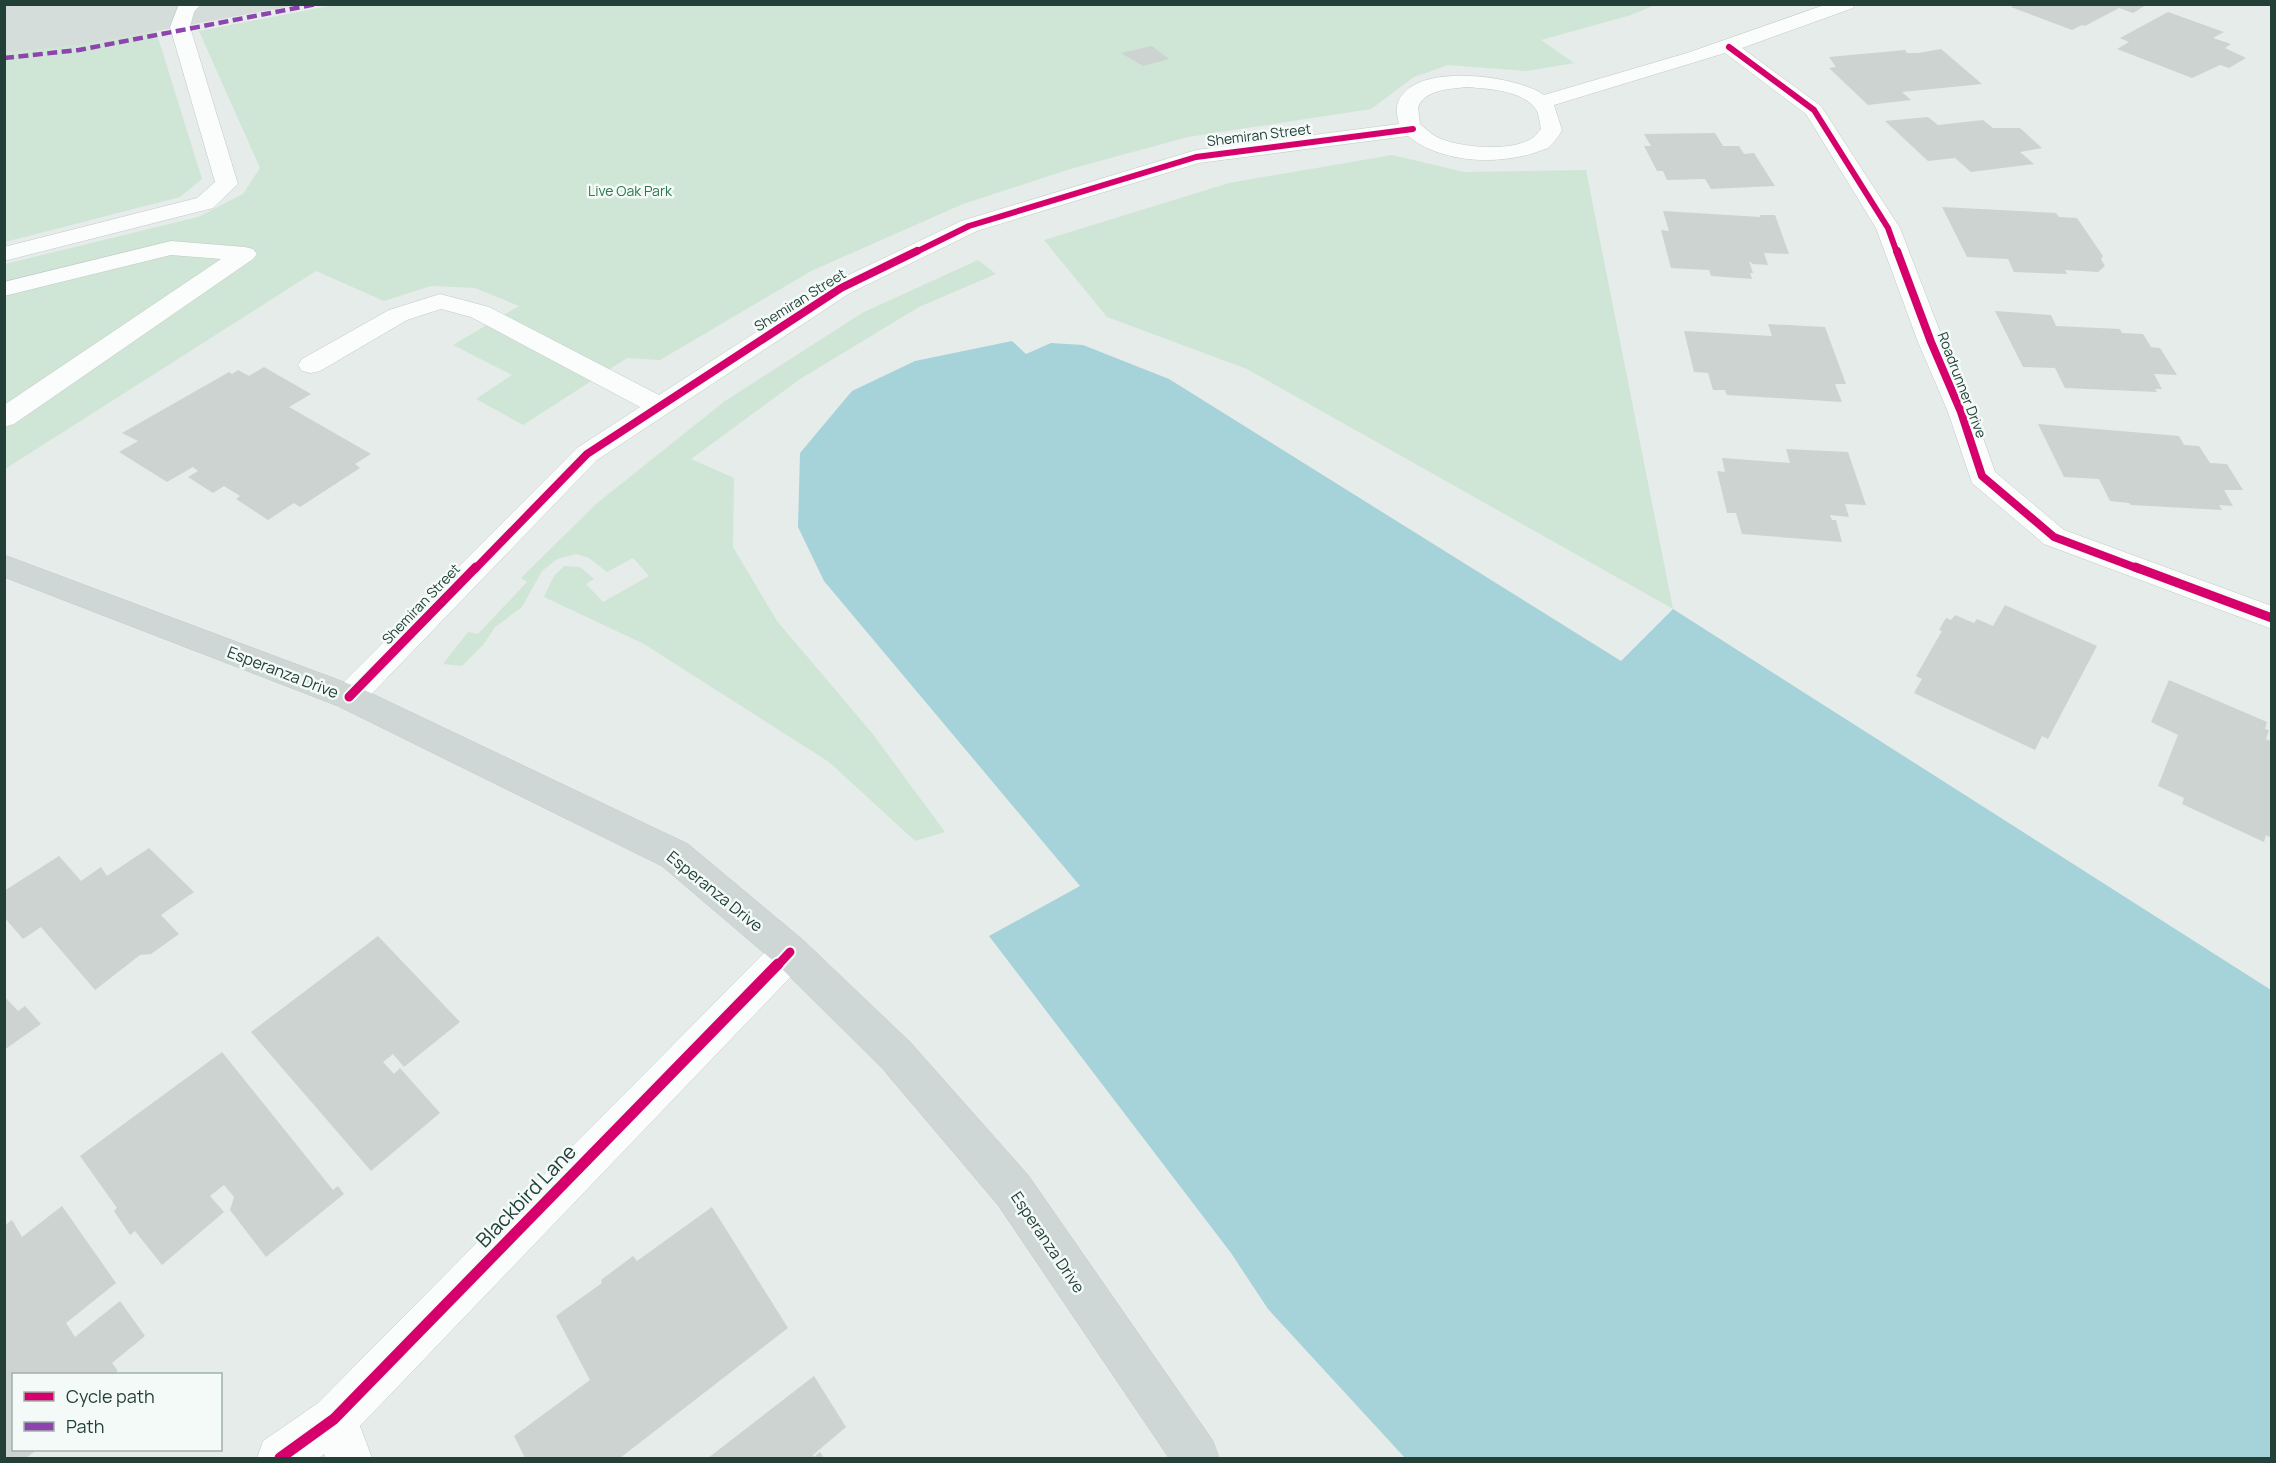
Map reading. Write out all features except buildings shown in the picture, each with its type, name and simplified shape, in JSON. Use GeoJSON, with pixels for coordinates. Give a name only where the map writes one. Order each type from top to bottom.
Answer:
{"type":"FeatureCollection","features":[{"type":"Feature","properties":{"kind":"main road","name":"Esperanza Drive"},"geometry":{"type":"LineString","coordinates":[[4,565],[349,697],[675,855],[790,952],[896,1054],[1013,1190],[1196,1458]]}},
{"type":"Feature","properties":{"kind":"street"},"geometry":{"type":"LineString","coordinates":[[4,254],[206,203],[227,184],[180,27],[184,9],[192,4]]}},
{"type":"Feature","properties":{"kind":"street"},"geometry":{"type":"LineString","coordinates":[[1539,103],[1605,86],[1729,47],[1846,4]]}},
{"type":"Feature","properties":{"kind":"street","name":"Roadrunner Drive"},"geometry":{"type":"LineString","coordinates":[[1729,47],[1814,110],[1888,228],[1931,342],[1961,412],[1982,476],[2054,537],[2271,618]]}},
{"type":"Feature","properties":{"kind":"street"},"geometry":{"type":"LineString","coordinates":[[1446,83],[1489,83],[1511,88],[1531,96],[1546,107],[1552,120],[1551,132],[1540,143],[1523,151],[1500,155],[1474,154],[1449,149],[1428,140],[1413,129],[1406,117],[1407,106],[1414,96],[1428,88],[1446,83]]}},
{"type":"Feature","properties":{"kind":"street","name":"Shemiran Street"},"geometry":{"type":"LineString","coordinates":[[349,697],[587,454],[841,288],[969,226],[1196,157],[1413,129]]}},
{"type":"Feature","properties":{"kind":"street"},"geometry":{"type":"LineString","coordinates":[[4,289],[171,248],[245,254],[9,410]]}},
{"type":"Feature","properties":{"kind":"street"},"geometry":{"type":"LineString","coordinates":[[311,366],[398,315],[440,301],[480,312],[660,406]]}},
{"type":"Feature","properties":{"kind":"street","name":"Blackbird Lane"},"geometry":{"type":"LineString","coordinates":[[280,1458],[341,1438],[790,952]]}},
{"type":"Feature","properties":{"kind":"shaded area"},"geometry":{"type":"Polygon","coordinates":[[[4,5],[297,5],[81,45],[5,53],[4,5]]]}},
{"type":"Feature","properties":{"kind":"green space","name":"Live Oak Park"},"geometry":{"type":"Polygon","coordinates":[[[339,4],[1655,5],[1631,15],[1541,40],[1574,63],[1527,71],[1448,65],[1414,77],[1371,109],[1188,137],[1070,169],[963,204],[811,271],[660,360],[627,358],[523,425],[476,399],[512,375],[453,345],[519,306],[475,288],[431,286],[384,301],[316,271],[5,469],[5,264],[198,217],[243,194],[260,168],[199,31],[339,4]]]}},
{"type":"Feature","properties":{"kind":"green space"},"geometry":{"type":"Polygon","coordinates":[[[156,31],[202,179],[180,197],[5,242],[5,53],[81,45],[156,31]]]}},
{"type":"Feature","properties":{"kind":"green space"},"geometry":{"type":"Polygon","coordinates":[[[1392,155],[1464,172],[1586,170],[1673,609],[1247,369],[1107,317],[1044,240],[1229,183],[1392,155]]]}},
{"type":"Feature","properties":{"kind":"green space"},"geometry":{"type":"Polygon","coordinates":[[[978,260],[996,274],[919,307],[800,379],[691,459],[734,478],[733,547],[777,621],[872,733],[945,832],[915,841],[829,762],[644,644],[544,597],[554,576],[564,566],[580,567],[594,579],[586,584],[603,602],[649,576],[633,558],[607,572],[589,558],[576,554],[557,559],[542,571],[522,607],[495,627],[483,645],[462,666],[443,664],[468,632],[478,634],[527,582],[521,578],[596,504],[725,401],[862,313],[978,260]]]}},
{"type":"Feature","properties":{"kind":"water"},"geometry":{"type":"Polygon","coordinates":[[[1012,341],[1026,354],[1051,343],[1083,345],[1169,379],[1621,661],[1673,609],[2271,990],[2271,1458],[1405,1458],[1268,1309],[1231,1253],[989,936],[1080,886],[824,581],[798,527],[800,453],[852,391],[915,361],[1012,341]]]}},
{"type":"Feature","properties":{"kind":"marked path"},"geometry":{"type":"LineString","coordinates":[[4,58],[79,50],[317,4]]}},
{"type":"Feature","properties":{"kind":"cycle path"},"geometry":{"type":"LineString","coordinates":[[1729,47],[1814,110],[1888,228],[1931,342],[1961,412],[1982,476],[2054,537],[2272,618]]}},
{"type":"Feature","properties":{"kind":"cycle path"},"geometry":{"type":"LineString","coordinates":[[349,697],[587,454],[841,288],[969,226],[1196,157],[1413,129]]}},
{"type":"Feature","properties":{"kind":"cycle path"},"geometry":{"type":"LineString","coordinates":[[280,1458],[334,1419],[790,952]]}}]}
